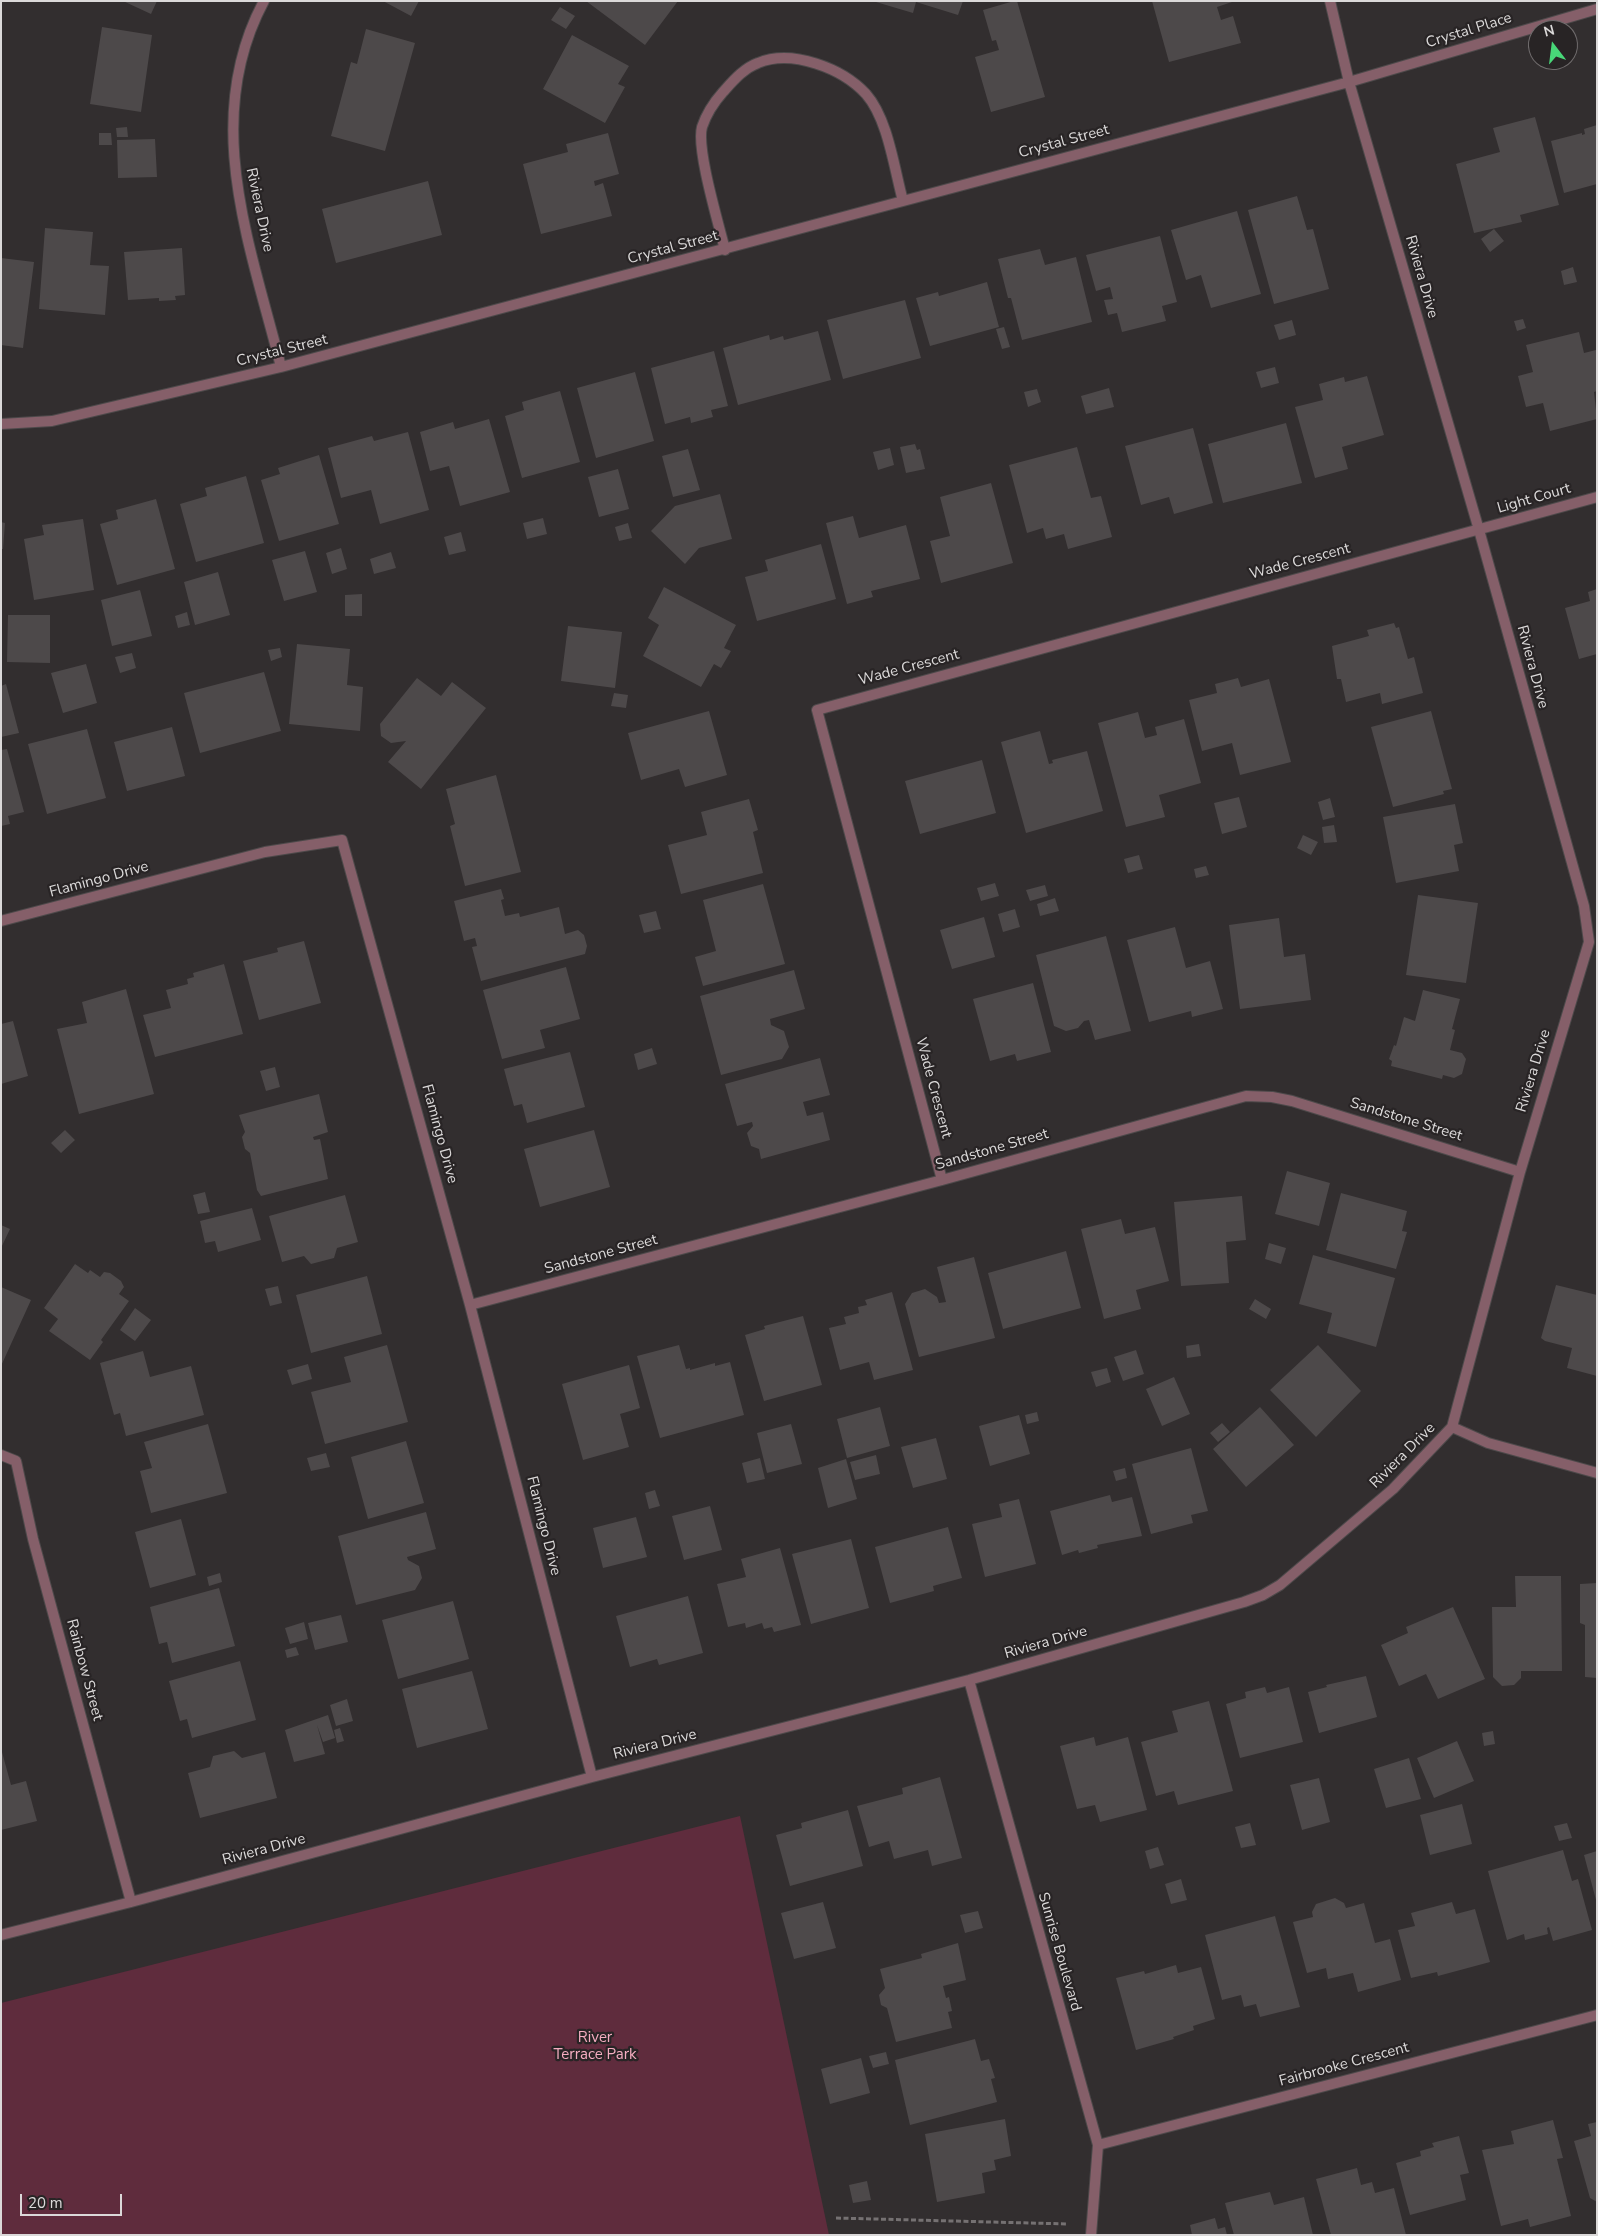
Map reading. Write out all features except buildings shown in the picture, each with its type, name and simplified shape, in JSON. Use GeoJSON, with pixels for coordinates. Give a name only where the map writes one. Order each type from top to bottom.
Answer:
{"type":"FeatureCollection","features":[{"type":"Feature","properties":{"kind":"street","name":"Riviera Drive"},"geometry":{"type":"LineString","coordinates":[[264,1],[247,40],[233,97],[233,156],[236,191],[281,367]]}},
{"type":"Feature","properties":{"kind":"street","name":"Riviera Drive"},"geometry":{"type":"LineString","coordinates":[[1,1935],[131,1902],[592,1777],[968,1680],[1263,1595],[1280,1585],[1393,1489],[1452,1427],[1520,1172],[1593,942],[1478,530],[1349,82],[1330,1]]}},
{"type":"Feature","properties":{"kind":"street","name":"Crystal Place"},"geometry":{"type":"LineString","coordinates":[[1349,82],[1597,9]]}},
{"type":"Feature","properties":{"kind":"street"},"geometry":{"type":"LineString","coordinates":[[725,250],[706,170],[702,128],[716,100],[734,78],[758,63],[781,58],[803,61],[836,71],[865,94],[880,116],[903,201]]}},
{"type":"Feature","properties":{"kind":"street","name":"Crystal Street"},"geometry":{"type":"LineString","coordinates":[[1,424],[52,421],[281,367],[1349,82]]}},
{"type":"Feature","properties":{"kind":"street","name":"Light Court"},"geometry":{"type":"LineString","coordinates":[[1478,530],[1597,497]]}},
{"type":"Feature","properties":{"kind":"street","name":"Wade Crescent"},"geometry":{"type":"LineString","coordinates":[[942,1180],[817,710],[1478,530]]}},
{"type":"Feature","properties":{"kind":"street","name":"Flamingo Drive"},"geometry":{"type":"LineString","coordinates":[[1,921],[265,852],[342,840],[470,1305],[592,1777]]}},
{"type":"Feature","properties":{"kind":"street","name":"Sandstone Street"},"geometry":{"type":"LineString","coordinates":[[470,1305],[942,1180],[1246,1096],[1272,1097],[1292,1101],[1520,1172]]}},
{"type":"Feature","properties":{"kind":"street"},"geometry":{"type":"LineString","coordinates":[[1452,1427],[1488,1443],[1597,1473]]}},
{"type":"Feature","properties":{"kind":"street","name":"Rainbow Street"},"geometry":{"type":"LineString","coordinates":[[1,1455],[16,1461],[33,1539],[131,1902]]}},
{"type":"Feature","properties":{"kind":"street","name":"Sunrise Boulevard"},"geometry":{"type":"LineString","coordinates":[[968,1680],[1098,2145],[1091,2229]]}},
{"type":"Feature","properties":{"kind":"street","name":"Fairbrooke Crescent"},"geometry":{"type":"LineString","coordinates":[[1098,2145],[1597,2015]]}},
{"type":"Feature","properties":{"kind":"path"},"geometry":{"type":"LineString","coordinates":[[836,2218],[1091,2229]]}},
{"type":"Feature","properties":{"kind":"green space","name":"River Terrace Park"},"geometry":{"type":"Polygon","coordinates":[[[740,1816],[829,2235],[1,2235],[1,2003],[740,1816]]]}}]}
